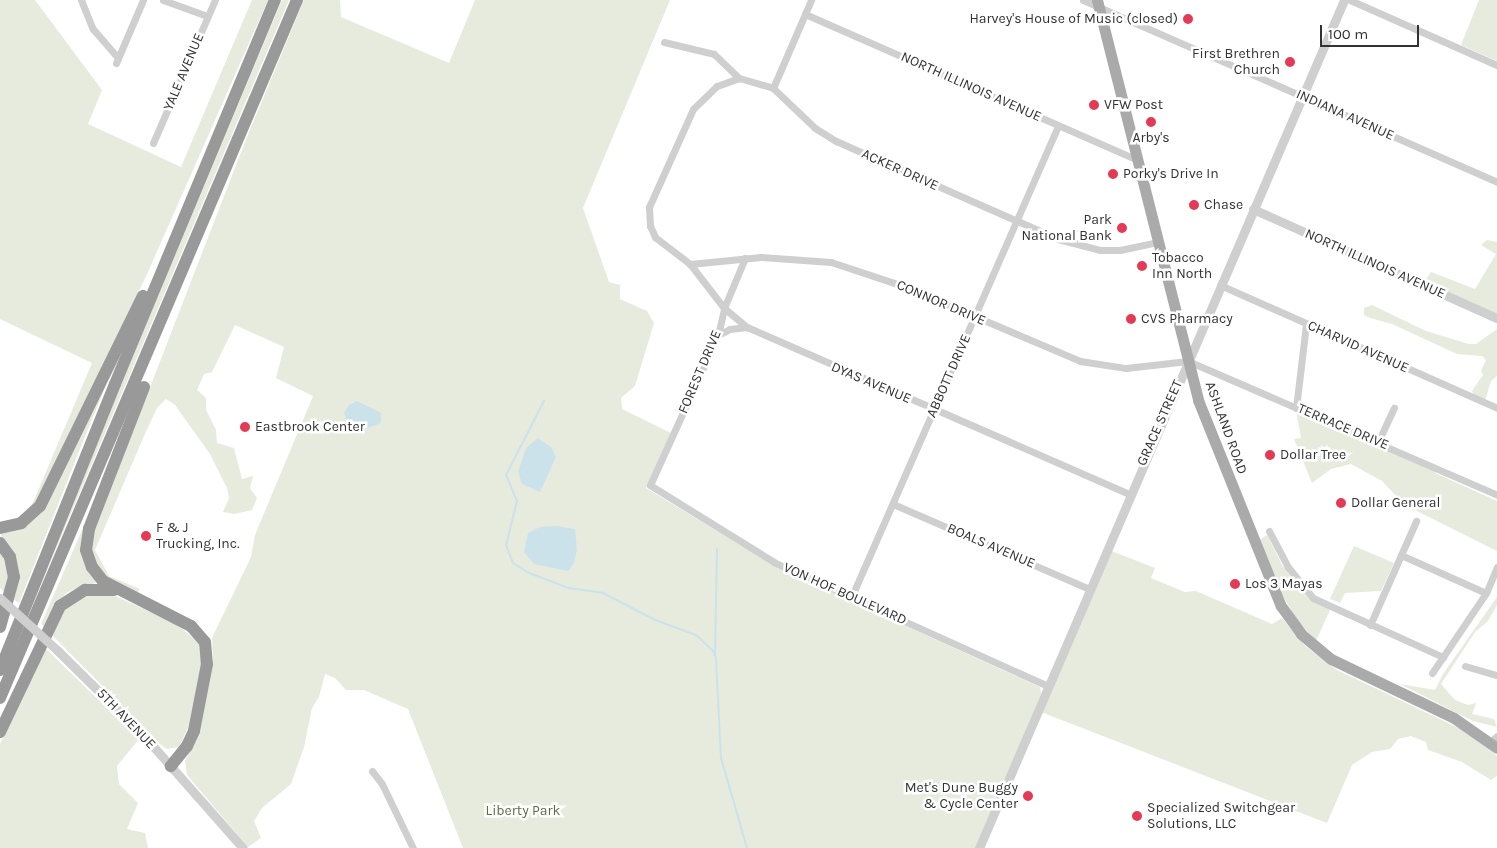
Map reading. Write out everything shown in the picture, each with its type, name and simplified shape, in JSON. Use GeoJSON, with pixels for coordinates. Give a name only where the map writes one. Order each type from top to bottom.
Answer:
{"type":"FeatureCollection","features":[{"type":"Feature","properties":{"kind":"highway"},"geometry":{"type":"LineString","coordinates":[[0,670],[275,0]]}},
{"type":"Feature","properties":{"kind":"highway"},"geometry":{"type":"LineString","coordinates":[[0,698],[297,0]]}},
{"type":"Feature","properties":{"kind":"highway"},"geometry":{"type":"LineString","coordinates":[[0,528],[26,521],[40,506],[143,295],[197,172],[211,152]]}},
{"type":"Feature","properties":{"kind":"highway"},"geometry":{"type":"LineString","coordinates":[[171,766],[188,746],[194,731],[207,664],[205,642],[186,624],[119,592],[98,577],[86,550],[87,534],[222,180]]}},
{"type":"Feature","properties":{"kind":"highway"},"geometry":{"type":"LineString","coordinates":[[0,543],[10,557],[14,577],[0,627]]}},
{"type":"Feature","properties":{"kind":"highway"},"geometry":{"type":"LineString","coordinates":[[0,732],[60,606],[84,590],[119,592]]}},
{"type":"Feature","properties":{"kind":"main road","name":"ASHLAND ROAD"},"geometry":{"type":"LineString","coordinates":[[1098,3],[1188,361],[1214,447],[1277,599],[1297,629],[1314,647],[1341,665],[1442,712],[1495,742]]}},
{"type":"Feature","properties":{"kind":"street"},"geometry":{"type":"LineString","coordinates":[[81,0],[93,29],[117,61],[143,0]]}},
{"type":"Feature","properties":{"kind":"street"},"geometry":{"type":"LineString","coordinates":[[163,0],[208,16]]}},
{"type":"Feature","properties":{"kind":"street","name":"YALE AVENUE"},"geometry":{"type":"LineString","coordinates":[[153,143],[215,0]]}},
{"type":"Feature","properties":{"kind":"street"},"geometry":{"type":"LineString","coordinates":[[773,88],[811,0]]}},
{"type":"Feature","properties":{"kind":"street","name":"INDIANA AVENUE"},"geometry":{"type":"LineString","coordinates":[[1083,0],[1098,3],[1497,182]]}},
{"type":"Feature","properties":{"kind":"street","name":"GRACE STREET"},"geometry":{"type":"LineString","coordinates":[[980,848],[1130,494],[1344,0]]}},
{"type":"Feature","properties":{"kind":"street"},"geometry":{"type":"LineString","coordinates":[[1350,0],[1497,65]]}},
{"type":"Feature","properties":{"kind":"street","name":"NORTH ILLINOIS AVENUE"},"geometry":{"type":"LineString","coordinates":[[805,14],[1137,160]]}},
{"type":"Feature","properties":{"kind":"street","name":"ACKER DRIVE"},"geometry":{"type":"LineString","coordinates":[[664,42],[714,54],[738,78],[773,88],[815,128],[836,141],[1016,222],[1088,249],[1120,250],[1158,242]]}},
{"type":"Feature","properties":{"kind":"street"},"geometry":{"type":"LineString","coordinates":[[738,78],[717,86],[696,105],[649,207],[650,226],[655,237],[690,264],[724,308],[745,258]]}},
{"type":"Feature","properties":{"kind":"street","name":"ABBOTT DRIVE"},"geometry":{"type":"LineString","coordinates":[[851,598],[1058,126]]}},
{"type":"Feature","properties":{"kind":"street","name":"NORTH ILLINOIS AVENUE"},"geometry":{"type":"LineString","coordinates":[[1253,210],[1497,318]]}},
{"type":"Feature","properties":{"kind":"street","name":"CONNOR DRIVE"},"geometry":{"type":"LineString","coordinates":[[690,264],[745,258],[794,258],[844,265],[906,287],[1061,354],[1099,366],[1136,368],[1188,361]]}},
{"type":"Feature","properties":{"kind":"street","name":"CHARVID AVENUE"},"geometry":{"type":"LineString","coordinates":[[1220,285],[1497,408]]}},
{"type":"Feature","properties":{"kind":"street","name":"DYAS AVENUE"},"geometry":{"type":"LineString","coordinates":[[724,308],[747,327],[1130,494]]}},
{"type":"Feature","properties":{"kind":"street","name":"FOREST DRIVE"},"geometry":{"type":"LineString","coordinates":[[650,486],[718,335],[724,308]]}},
{"type":"Feature","properties":{"kind":"street"},"geometry":{"type":"LineString","coordinates":[[1296,408],[1306,324]]}},
{"type":"Feature","properties":{"kind":"street"},"geometry":{"type":"LineString","coordinates":[[718,335],[730,328],[747,327]]}},
{"type":"Feature","properties":{"kind":"street","name":"TERRACE DRIVE"},"geometry":{"type":"LineString","coordinates":[[1188,361],[1497,495]]}},
{"type":"Feature","properties":{"kind":"street"},"geometry":{"type":"LineString","coordinates":[[1378,442],[1394,408]]}},
{"type":"Feature","properties":{"kind":"street","name":"VON HOF BOULEVARD"},"geometry":{"type":"LineString","coordinates":[[650,486],[774,562],[1048,686]]}},
{"type":"Feature","properties":{"kind":"street","name":"BOALS AVENUE"},"geometry":{"type":"LineString","coordinates":[[893,504],[1090,589]]}},
{"type":"Feature","properties":{"kind":"street"},"geometry":{"type":"LineString","coordinates":[[1370,625],[1416,521]]}},
{"type":"Feature","properties":{"kind":"street"},"geometry":{"type":"LineString","coordinates":[[1269,531],[1288,567],[1313,598],[1443,657]]}},
{"type":"Feature","properties":{"kind":"street"},"geometry":{"type":"LineString","coordinates":[[1401,555],[1486,593]]}},
{"type":"Feature","properties":{"kind":"street"},"geometry":{"type":"LineString","coordinates":[[1432,673],[1486,593],[1497,567]]}},
{"type":"Feature","properties":{"kind":"street","name":"5TH AVENUE"},"geometry":{"type":"LineString","coordinates":[[0,598],[58,651],[171,766],[243,848]]}},
{"type":"Feature","properties":{"kind":"street"},"geometry":{"type":"LineString","coordinates":[[1465,666],[1497,674]]}},
{"type":"Feature","properties":{"kind":"street"},"geometry":{"type":"LineString","coordinates":[[372,771],[389,797],[413,848]]}},
{"type":"Feature","properties":{"kind":"green space"},"geometry":{"type":"Polygon","coordinates":[[[0,0],[35,0],[102,90],[88,124],[181,167],[252,0],[268,0],[148,272],[40,501],[24,514],[32,505],[92,363],[0,319],[0,0]]]}},
{"type":"Feature","properties":{"kind":"green space"},"geometry":{"type":"Polygon","coordinates":[[[282,0],[289,0],[32,605],[97,442],[282,0]]]}},
{"type":"Feature","properties":{"kind":"green space","name":"Liberty Park"},"geometry":{"type":"Polygon","coordinates":[[[304,0],[340,0],[341,17],[449,63],[475,0],[670,0],[583,208],[609,282],[620,285],[620,299],[647,311],[654,323],[635,386],[621,398],[622,409],[671,433],[646,488],[778,568],[1040,687],[1041,694],[976,848],[463,848],[408,709],[364,690],[346,690],[335,678],[325,674],[319,697],[312,708],[304,747],[291,784],[262,808],[254,821],[261,838],[248,847],[187,775],[185,761],[195,742],[213,660],[212,638],[251,557],[255,535],[313,396],[276,378],[284,347],[235,325],[212,372],[204,374],[197,390],[206,398],[206,410],[216,430],[217,443],[234,448],[242,479],[253,476],[250,488],[257,498],[252,510],[234,514],[223,512],[229,498],[227,488],[210,454],[175,405],[166,399],[157,408],[95,550],[109,576],[140,589],[136,594],[108,579],[97,567],[91,549],[94,532],[245,142],[304,0]]]}},
{"type":"Feature","properties":{"kind":"green space"},"geometry":{"type":"Polygon","coordinates":[[[1479,0],[1497,0],[1497,61],[1461,45],[1479,0]]]}},
{"type":"Feature","properties":{"kind":"green space"},"geometry":{"type":"Polygon","coordinates":[[[1487,240],[1497,242],[1497,314],[1424,282],[1431,272],[1475,289],[1496,254],[1481,245],[1487,240]]]}},
{"type":"Feature","properties":{"kind":"green space"},"geometry":{"type":"Polygon","coordinates":[[[1372,305],[1426,331],[1469,344],[1476,344],[1497,329],[1497,376],[1491,381],[1485,401],[1474,396],[1472,391],[1483,375],[1481,371],[1486,360],[1482,356],[1457,354],[1392,324],[1364,315],[1364,308],[1372,305]]]}},
{"type":"Feature","properties":{"kind":"green space"},"geometry":{"type":"Polygon","coordinates":[[[107,383],[19,603],[14,600],[17,586],[0,532],[20,528],[107,383]]]}},
{"type":"Feature","properties":{"kind":"green space"},"geometry":{"type":"Polygon","coordinates":[[[1296,410],[1436,470],[1435,473],[1497,501],[1497,551],[1405,505],[1382,481],[1351,464],[1331,469],[1312,483],[1294,439],[1301,438],[1296,410]]]}},
{"type":"Feature","properties":{"kind":"green space"},"geometry":{"type":"Polygon","coordinates":[[[100,489],[86,526],[96,583],[76,588],[65,594],[45,628],[41,624],[100,489]]]}},
{"type":"Feature","properties":{"kind":"green space"},"geometry":{"type":"Polygon","coordinates":[[[1267,535],[1282,565],[1304,593],[1330,610],[1316,641],[1297,620],[1281,593],[1259,540],[1267,535]]]}},
{"type":"Feature","properties":{"kind":"green space"},"geometry":{"type":"Polygon","coordinates":[[[1354,546],[1394,563],[1381,591],[1345,593],[1340,603],[1330,599],[1354,546]]]}},
{"type":"Feature","properties":{"kind":"green space"},"geometry":{"type":"Polygon","coordinates":[[[0,550],[9,571],[7,594],[0,588],[0,550]]]}},
{"type":"Feature","properties":{"kind":"green space"},"geometry":{"type":"Polygon","coordinates":[[[1109,550],[1155,568],[1151,578],[1185,592],[1196,591],[1272,624],[1282,618],[1305,646],[1337,670],[1467,732],[1497,756],[1497,776],[1491,780],[1462,762],[1428,750],[1426,742],[1411,736],[1398,739],[1390,749],[1372,752],[1352,765],[1327,823],[1041,712],[1109,550]]]}},
{"type":"Feature","properties":{"kind":"green space"},"geometry":{"type":"Polygon","coordinates":[[[111,594],[178,625],[199,643],[202,660],[191,721],[179,747],[167,749],[161,745],[51,634],[67,606],[80,596],[111,594]]]}},
{"type":"Feature","properties":{"kind":"green space"},"geometry":{"type":"Polygon","coordinates":[[[1497,597],[1497,605],[1488,621],[1475,632],[1441,684],[1455,700],[1468,705],[1476,703],[1472,714],[1494,719],[1497,727],[1473,721],[1400,684],[1435,690],[1443,674],[1497,597]]]}},
{"type":"Feature","properties":{"kind":"green space"},"geometry":{"type":"Polygon","coordinates":[[[46,649],[139,739],[117,766],[119,784],[138,803],[127,829],[145,833],[148,848],[0,848],[0,744],[46,649]]]}},
{"type":"Feature","properties":{"kind":"water"},"geometry":{"type":"Polygon","coordinates":[[[357,401],[381,413],[381,423],[363,430],[349,426],[344,413],[349,405],[357,401]]]}},
{"type":"Feature","properties":{"kind":"water"},"geometry":{"type":"Polygon","coordinates":[[[538,438],[551,447],[556,457],[540,492],[522,484],[518,472],[526,448],[538,438]]]}},
{"type":"Feature","properties":{"kind":"water"},"geometry":{"type":"Polygon","coordinates":[[[556,526],[575,529],[577,550],[574,563],[568,571],[534,564],[524,552],[528,533],[540,527],[556,526]]]}},
{"type":"Feature","properties":{"kind":"waterway"},"geometry":{"type":"LineString","coordinates":[[544,401],[506,475],[517,501],[506,545],[513,563],[529,573],[569,588],[603,593],[655,620],[696,635],[713,651],[716,658]]}},
{"type":"Feature","properties":{"kind":"waterway"},"geometry":{"type":"LineString","coordinates":[[715,654],[717,549]]}},
{"type":"Feature","properties":{"kind":"waterway"},"geometry":{"type":"LineString","coordinates":[[716,659],[721,758],[747,848]]}},
{"type":"Feature","properties":{"kind":"place","name":"Harvey's House of Music (closed)"},"geometry":{"type":"Point","coordinates":[1188,19]}},
{"type":"Feature","properties":{"kind":"place","name":"First Brethren Church"},"geometry":{"type":"Point","coordinates":[1290,62]}},
{"type":"Feature","properties":{"kind":"place","name":"VFW Post"},"geometry":{"type":"Point","coordinates":[1094,105]}},
{"type":"Feature","properties":{"kind":"place","name":"Arby's"},"geometry":{"type":"Point","coordinates":[1151,122]}},
{"type":"Feature","properties":{"kind":"place","name":"Porky's Drive In"},"geometry":{"type":"Point","coordinates":[1113,174]}},
{"type":"Feature","properties":{"kind":"place","name":"Chase"},"geometry":{"type":"Point","coordinates":[1194,205]}},
{"type":"Feature","properties":{"kind":"place","name":"Park National Bank"},"geometry":{"type":"Point","coordinates":[1122,228]}},
{"type":"Feature","properties":{"kind":"place","name":"Tobacco Inn North"},"geometry":{"type":"Point","coordinates":[1142,266]}},
{"type":"Feature","properties":{"kind":"place","name":"CVS Pharmacy"},"geometry":{"type":"Point","coordinates":[1131,319]}},
{"type":"Feature","properties":{"kind":"place","name":"Eastbrook Center"},"geometry":{"type":"Point","coordinates":[245,427]}},
{"type":"Feature","properties":{"kind":"place","name":"Dollar Tree"},"geometry":{"type":"Point","coordinates":[1270,455]}},
{"type":"Feature","properties":{"kind":"place","name":"Dollar General"},"geometry":{"type":"Point","coordinates":[1341,503]}},
{"type":"Feature","properties":{"kind":"place","name":"F & J Trucking, Inc."},"geometry":{"type":"Point","coordinates":[146,536]}},
{"type":"Feature","properties":{"kind":"place","name":"Los 3 Mayas"},"geometry":{"type":"Point","coordinates":[1235,584]}},
{"type":"Feature","properties":{"kind":"place","name":"Met's Dune Buggy & Cycle Center"},"geometry":{"type":"Point","coordinates":[1028,796]}},
{"type":"Feature","properties":{"kind":"place","name":"Specialized Switchgear Solutions, LLC"},"geometry":{"type":"Point","coordinates":[1137,816]}}]}
